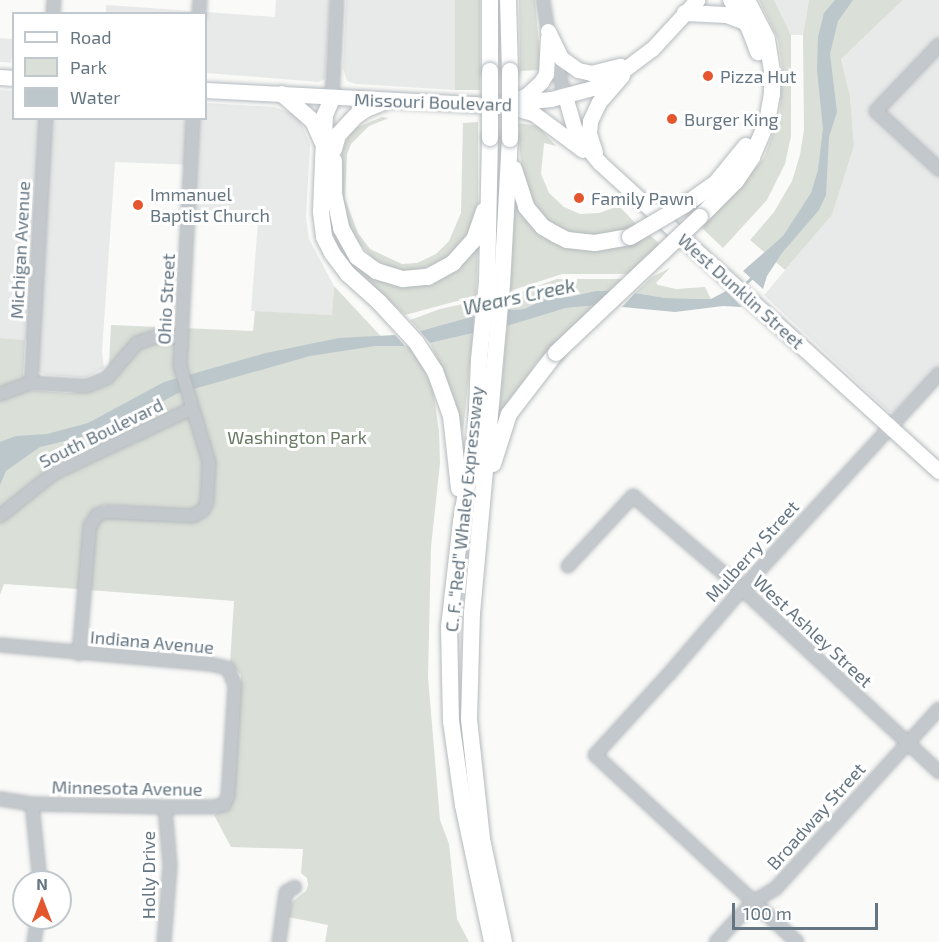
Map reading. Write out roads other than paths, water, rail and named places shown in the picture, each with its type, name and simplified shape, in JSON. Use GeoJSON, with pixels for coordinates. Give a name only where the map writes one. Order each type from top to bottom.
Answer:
{"type":"FeatureCollection","features":[{"type":"Feature","properties":{"kind":"highway","name":"C. F. “Red” Whaley Expressway"},"geometry":{"type":"LineString","coordinates":[[490,0],[489,196],[495,284],[496,360],[472,613],[469,719],[482,839],[504,942]]}},
{"type":"Feature","properties":{"kind":"highway","name":"C. F. “Red” Whaley Expressway"},"geometry":{"type":"LineString","coordinates":[[492,942],[463,805],[451,721],[449,627],[461,522],[476,434],[479,360],[495,284],[510,139],[508,0]]}},
{"type":"Feature","properties":{"kind":"highway"},"geometry":{"type":"LineString","coordinates":[[484,494],[509,414],[556,353],[736,181],[752,157],[767,122],[772,94],[772,71],[767,39],[749,8],[731,0]]}},
{"type":"Feature","properties":{"kind":"highway"},"geometry":{"type":"LineString","coordinates":[[685,13],[727,15],[749,8]]}},
{"type":"Feature","properties":{"kind":"highway"},"geometry":{"type":"LineString","coordinates":[[510,139],[519,193],[526,207],[543,227],[567,240],[581,242],[610,242],[630,237],[715,184],[741,155],[758,119],[762,99],[759,55],[749,8]]}},
{"type":"Feature","properties":{"kind":"highway"},"geometry":{"type":"LineString","coordinates":[[282,94],[313,121],[328,148],[341,228],[357,257],[376,271],[403,279],[428,278],[453,263],[474,240],[489,196]]}},
{"type":"Feature","properties":{"kind":"highway"},"geometry":{"type":"LineString","coordinates":[[332,99],[335,116],[328,148],[321,212],[324,237],[332,253],[348,274],[379,302],[416,342],[435,371],[451,416],[458,464],[461,522]]}},
{"type":"Feature","properties":{"kind":"highway"},"geometry":{"type":"LineString","coordinates":[[328,148],[356,116],[386,101]]}},
{"type":"Feature","properties":{"kind":"main road","name":"Missouri Boulevard"},"geometry":{"type":"LineString","coordinates":[[207,90],[332,99],[492,105],[525,104],[593,88],[652,49],[697,0]]}},
{"type":"Feature","properties":{"kind":"main road"},"geometry":{"type":"LineString","coordinates":[[548,31],[561,58],[578,70],[603,71],[637,61]]}},
{"type":"Feature","properties":{"kind":"main road"},"geometry":{"type":"LineString","coordinates":[[492,105],[520,99],[541,82],[546,74],[548,31]]}},
{"type":"Feature","properties":{"kind":"main road"},"geometry":{"type":"LineString","coordinates":[[600,163],[589,133],[590,121],[600,102],[637,61]]}},
{"type":"Feature","properties":{"kind":"main road","name":"West Dunklin Street"},"geometry":{"type":"LineString","coordinates":[[565,96],[574,128],[600,163],[939,471]]}},
{"type":"Feature","properties":{"kind":"main road"},"geometry":{"type":"LineString","coordinates":[[492,105],[533,113],[600,163]]}},
{"type":"Feature","properties":{"kind":"street"},"geometry":{"type":"LineString","coordinates":[[332,99],[337,0]]}},
{"type":"Feature","properties":{"kind":"street"},"geometry":{"type":"LineString","coordinates":[[543,0],[548,31],[565,96]]}},
{"type":"Feature","properties":{"kind":"street"},"geometry":{"type":"LineString","coordinates":[[939,45],[876,111],[939,169]]}},
{"type":"Feature","properties":{"kind":"street","name":"Michigan Avenue"},"geometry":{"type":"LineString","coordinates":[[31,382],[46,120]]}},
{"type":"Feature","properties":{"kind":"street","name":"Ohio Street"},"geometry":{"type":"LineString","coordinates":[[80,654],[90,526],[97,515],[107,512],[193,516],[203,510],[207,502],[209,462],[181,373],[193,120]]}},
{"type":"Feature","properties":{"kind":"street"},"geometry":{"type":"LineString","coordinates":[[0,394],[31,382],[87,386],[107,378],[137,343],[156,337],[181,337]]}},
{"type":"Feature","properties":{"kind":"street","name":"Mulberry Street"},"geometry":{"type":"LineString","coordinates":[[753,902],[595,755],[742,589],[892,428],[939,374]]}},
{"type":"Feature","properties":{"kind":"street","name":"South Boulevard"},"geometry":{"type":"LineString","coordinates":[[0,516],[54,472],[189,403]]}},
{"type":"Feature","properties":{"kind":"street","name":"West Ashley Street"},"geometry":{"type":"LineString","coordinates":[[568,566],[633,496],[742,589],[939,772]]}},
{"type":"Feature","properties":{"kind":"street","name":"Indiana Avenue"},"geometry":{"type":"LineString","coordinates":[[0,645],[210,664],[228,668],[235,685],[232,740]]}},
{"type":"Feature","properties":{"kind":"street","name":"Broadway Street"},"geometry":{"type":"LineString","coordinates":[[716,942],[753,902],[776,888],[939,709]]}},
{"type":"Feature","properties":{"kind":"street","name":"Minnesota Avenue"},"geometry":{"type":"LineString","coordinates":[[0,800],[32,804],[165,807],[224,805],[228,796],[232,740]]}},
{"type":"Feature","properties":{"kind":"street"},"geometry":{"type":"LineString","coordinates":[[32,804],[39,870]]}},
{"type":"Feature","properties":{"kind":"street","name":"Holly Drive"},"geometry":{"type":"LineString","coordinates":[[164,942],[170,866],[165,807]]}},
{"type":"Feature","properties":{"kind":"street"},"geometry":{"type":"LineString","coordinates":[[279,942],[286,892],[295,887]]}},
{"type":"Feature","properties":{"kind":"street"},"geometry":{"type":"LineString","coordinates":[[753,902],[796,942]]}},
{"type":"Feature","properties":{"kind":"water"},"geometry":{"type":"Polygon","coordinates":[[[835,0],[853,0],[838,21],[830,54],[837,112],[829,137],[826,195],[819,210],[782,253],[767,276],[763,289],[743,271],[783,236],[811,193],[818,170],[823,129],[817,70],[818,37],[824,13],[835,0]]]}},
{"type":"Feature","properties":{"kind":"water"},"geometry":{"type":"Polygon","coordinates":[[[595,291],[615,291],[600,305],[566,308],[507,326],[508,310],[524,309],[547,298],[569,297],[595,291]]]}},
{"type":"Feature","properties":{"kind":"water"},"geometry":{"type":"Polygon","coordinates":[[[726,291],[742,307],[723,306],[675,312],[622,307],[635,293],[666,298],[711,299],[726,291]]]}},
{"type":"Feature","properties":{"kind":"water"},"geometry":{"type":"Polygon","coordinates":[[[474,316],[473,333],[430,343],[420,331],[474,316]]]}},
{"type":"Feature","properties":{"kind":"water"},"geometry":{"type":"Polygon","coordinates":[[[395,335],[405,346],[375,346],[310,356],[176,394],[114,429],[40,447],[6,471],[0,485],[0,442],[16,436],[47,434],[88,423],[164,382],[266,353],[339,338],[395,335]]]}},
{"type":"Feature","properties":{"kind":"waterway","name":"Wears Creek"},"geometry":{"type":"LineString","coordinates":[[743,286],[753,276]]}},
{"type":"Feature","properties":{"kind":"place","name":"Pizza Hut"},"geometry":{"type":"Point","coordinates":[708,76]}},
{"type":"Feature","properties":{"kind":"place","name":"Burger King"},"geometry":{"type":"Point","coordinates":[672,119]}},
{"type":"Feature","properties":{"kind":"place","name":"Family Pawn"},"geometry":{"type":"Point","coordinates":[579,198]}},
{"type":"Feature","properties":{"kind":"place","name":"Immanuel Baptist Church"},"geometry":{"type":"Point","coordinates":[138,205]}},
{"type":"Feature","properties":{"kind":"park label","name":"Washington Park"},"geometry":{"type":"Point","coordinates":[297,437]}}]}
